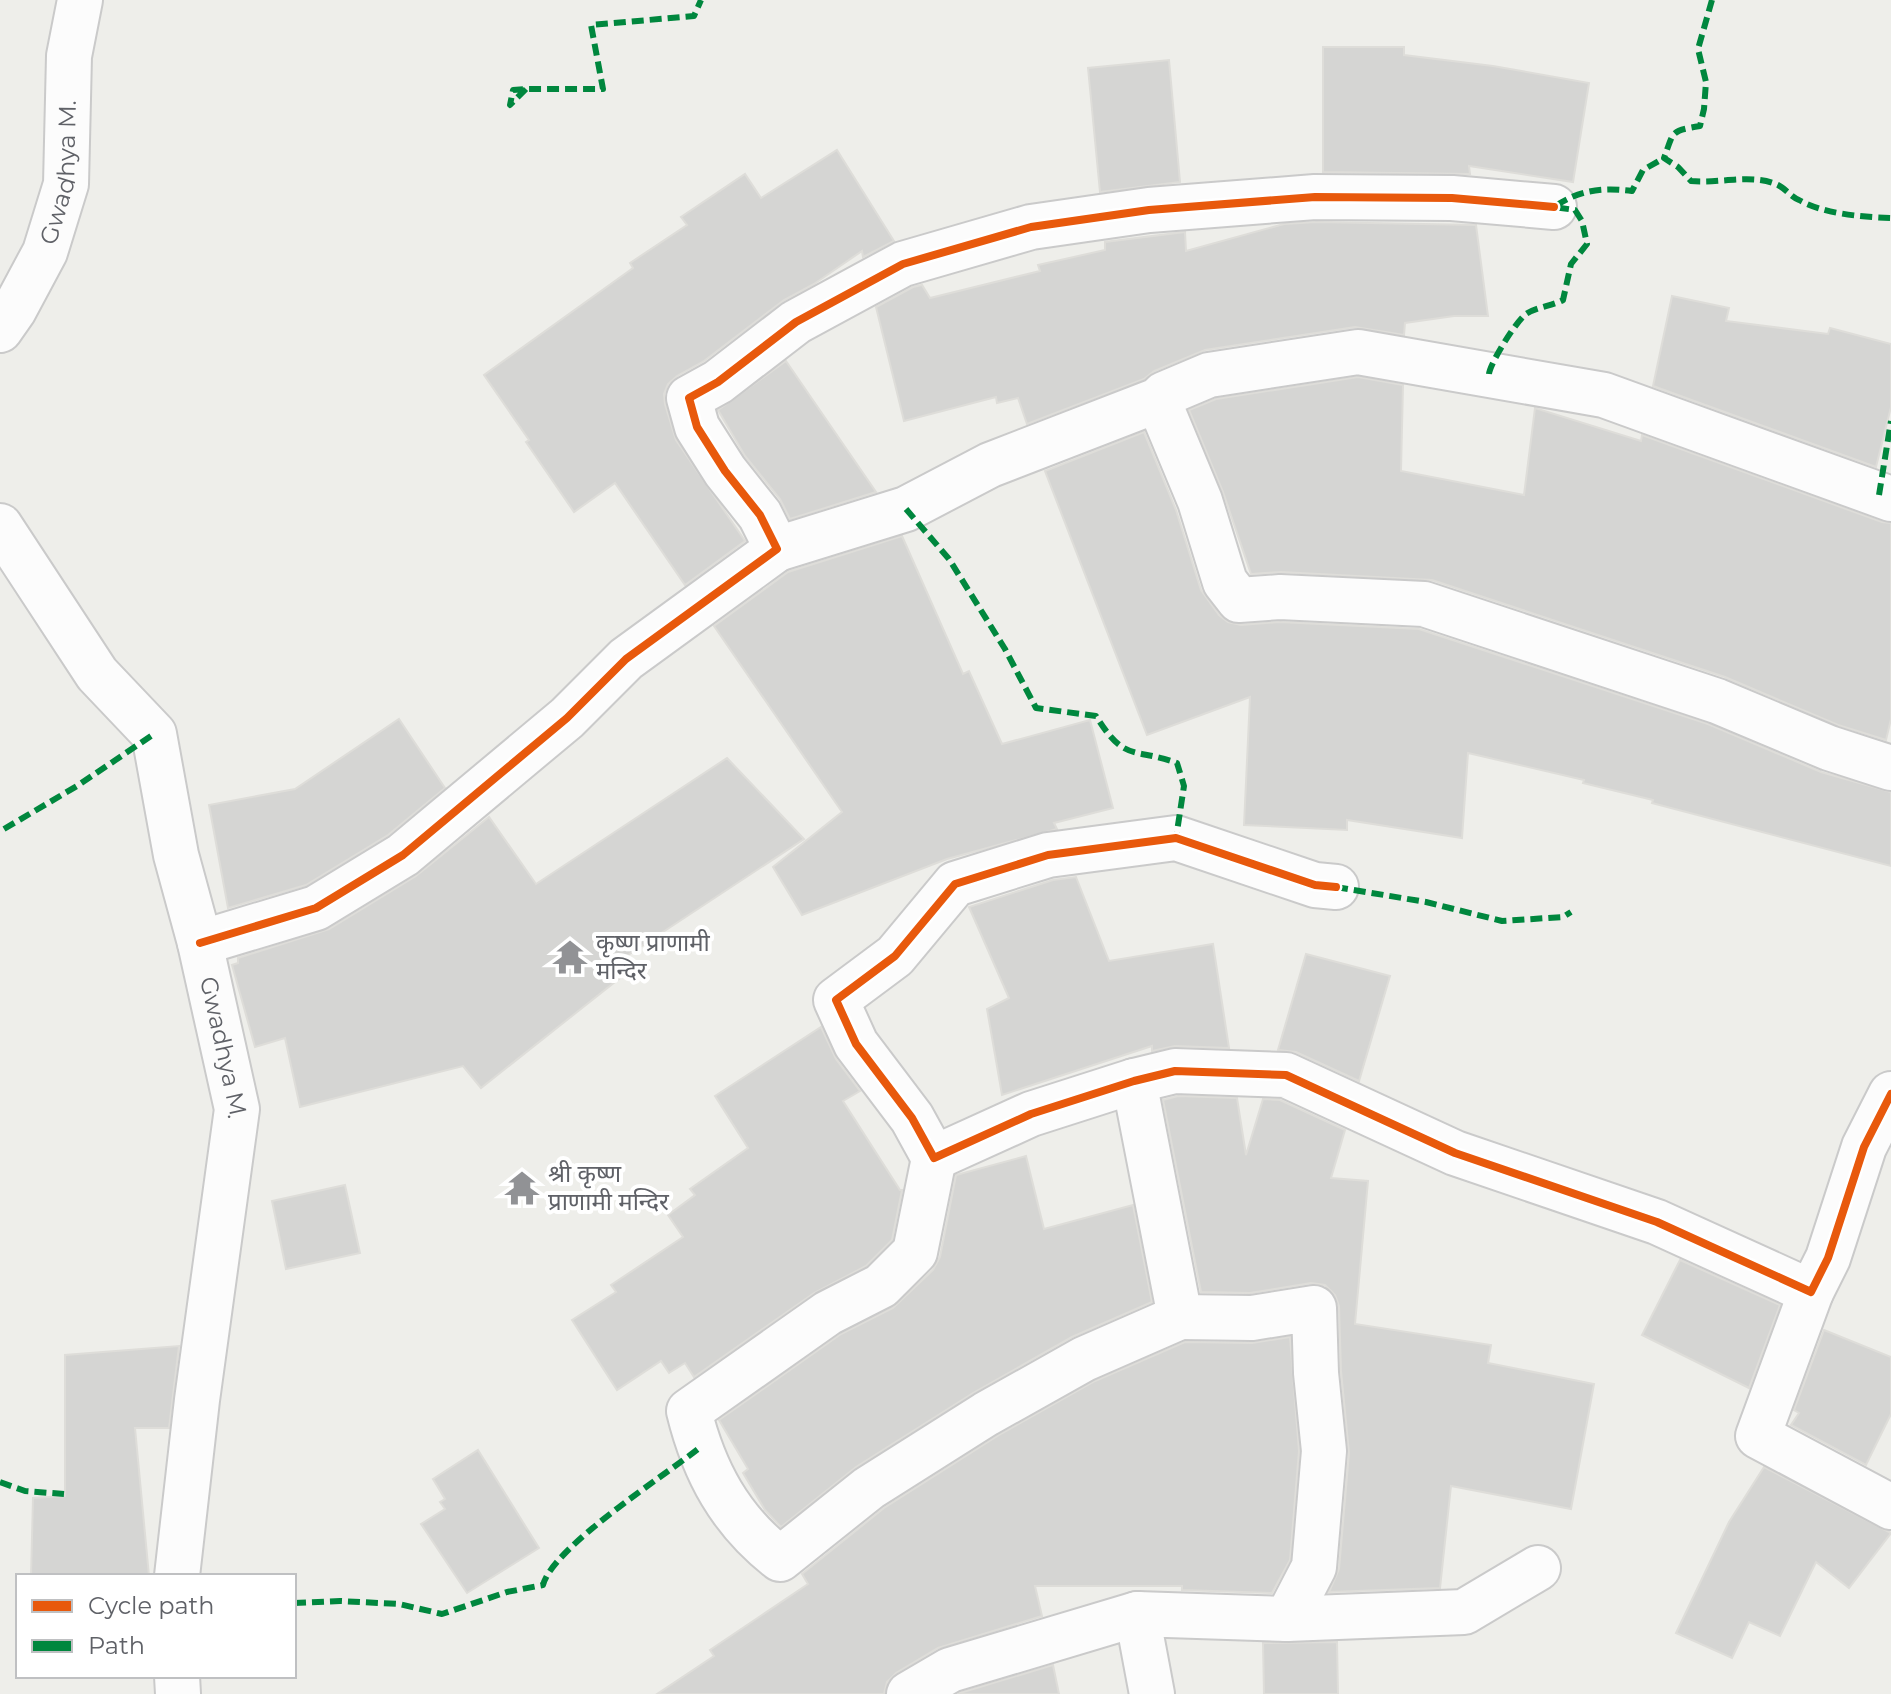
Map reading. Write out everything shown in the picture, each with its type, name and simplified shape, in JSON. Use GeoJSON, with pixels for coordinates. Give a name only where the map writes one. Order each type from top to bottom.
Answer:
{"type":"FeatureCollection","features":[{"type":"Feature","properties":{"kind":"street","name":"Gwadhya M."},"geometry":{"type":"LineString","coordinates":[[0,330],[45,252],[66,184],[69,56],[80,0]]}},
{"type":"Feature","properties":{"kind":"street"},"geometry":{"type":"LineString","coordinates":[[777,549],[760,515],[725,471],[697,427],[689,398],[718,382],[796,322],[903,264],[1031,227],[1149,210],[1315,197],[1452,198],[1554,207]]}},
{"type":"Feature","properties":{"kind":"street"},"geometry":{"type":"LineString","coordinates":[[200,943],[316,908],[403,855],[567,718],[626,659],[777,549],[906,509],[990,465],[1158,400],[1164,394],[1209,375],[1358,352],[1604,395],[1891,499]]}},
{"type":"Feature","properties":{"kind":"street"},"geometry":{"type":"LineString","coordinates":[[1158,400],[1200,501],[1225,582],[1239,600],[1280,597],[1424,604],[1717,701],[1829,748],[1891,768]]}},
{"type":"Feature","properties":{"kind":"street","name":"Gwadhya M."},"geometry":{"type":"LineString","coordinates":[[0,526],[97,674],[154,734],[176,855],[200,943],[237,1109],[197,1400],[177,1574]]}},
{"type":"Feature","properties":{"kind":"street"},"geometry":{"type":"LineString","coordinates":[[1287,1619],[1314,1567],[1324,1451],[1316,1373],[1314,1308],[1252,1318],[1180,1317],[1084,1359],[986,1414],[869,1488],[780,1559],[762,1545],[716,1488],[698,1449],[689,1411],[828,1313],[881,1286],[915,1252],[934,1158],[912,1118],[856,1044],[836,1000],[895,956],[955,884],[1048,855],[1176,838],[1315,885],[1336,887]]}},
{"type":"Feature","properties":{"kind":"street"},"geometry":{"type":"LineString","coordinates":[[934,1158],[1031,1114],[1175,1071],[1286,1075],[1455,1153],[1657,1222],[1811,1292]]}},
{"type":"Feature","properties":{"kind":"street"},"geometry":{"type":"LineString","coordinates":[[1134,1081],[1180,1317]]}},
{"type":"Feature","properties":{"kind":"street"},"geometry":{"type":"LineString","coordinates":[[1891,1094],[1864,1147],[1828,1258],[1811,1292],[1758,1436],[1891,1507]]}},
{"type":"Feature","properties":{"kind":"street"},"geometry":{"type":"LineString","coordinates":[[909,1694],[950,1670],[1137,1614],[1287,1619],[1464,1612],[1538,1568]]}},
{"type":"Feature","properties":{"kind":"street"},"geometry":{"type":"LineString","coordinates":[[1137,1614],[1152,1694]]}},
{"type":"Feature","properties":{"kind":"building"},"geometry":{"type":"Polygon","coordinates":[[[1323,47],[1404,47],[1404,55],[1493,66],[1589,83],[1573,182],[1469,166],[1470,174],[1323,172],[1323,47]]]}},
{"type":"Feature","properties":{"kind":"building"},"geometry":{"type":"Polygon","coordinates":[[[1169,60],[1180,182],[1100,192],[1088,68],[1169,60]]]}},
{"type":"Feature","properties":{"kind":"building"},"geometry":{"type":"Polygon","coordinates":[[[837,150],[894,241],[863,257],[862,251],[814,284],[784,300],[704,361],[668,384],[664,394],[665,404],[676,440],[745,541],[685,585],[615,483],[574,512],[484,375],[633,268],[630,263],[687,225],[681,217],[745,174],[761,198],[837,150]]]}},
{"type":"Feature","properties":{"kind":"building"},"geometry":{"type":"Polygon","coordinates":[[[1284,224],[1476,225],[1488,316],[1454,316],[1405,323],[1404,335],[1355,327],[1205,350],[1154,371],[1144,379],[1027,424],[1018,398],[997,403],[996,397],[904,421],[876,307],[913,287],[922,285],[930,298],[1040,271],[1038,265],[1105,250],[1105,242],[1185,232],[1186,251],[1284,224]]]}},
{"type":"Feature","properties":{"kind":"building"},"geometry":{"type":"Polygon","coordinates":[[[1672,296],[1729,308],[1726,321],[1828,334],[1830,328],[1891,344],[1891,407],[1876,467],[1653,386],[1672,296]]]}},
{"type":"Feature","properties":{"kind":"building"},"geometry":{"type":"Polygon","coordinates":[[[786,361],[876,492],[790,519],[780,499],[745,456],[718,410],[786,361]]]}},
{"type":"Feature","properties":{"kind":"building"},"geometry":{"type":"Polygon","coordinates":[[[1358,377],[1403,385],[1401,471],[1524,495],[1535,408],[1641,441],[1642,435],[1891,523],[1891,719],[1886,740],[1838,725],[1725,677],[1432,580],[1281,572],[1251,574],[1223,492],[1189,410],[1216,399],[1358,377]]]}},
{"type":"Feature","properties":{"kind":"building"},"geometry":{"type":"Polygon","coordinates":[[[1144,432],[1176,510],[1201,590],[1228,622],[1241,625],[1280,622],[1419,629],[1708,724],[1821,772],[1891,792],[1891,866],[1652,803],[1653,800],[1583,783],[1584,780],[1468,753],[1462,838],[1347,820],[1347,830],[1244,825],[1250,697],[1147,735],[1045,471],[1144,432]]]}},
{"type":"Feature","properties":{"kind":"building"},"geometry":{"type":"Polygon","coordinates":[[[902,536],[963,674],[969,671],[1002,744],[1090,720],[1113,808],[1054,823],[1057,829],[947,859],[802,915],[773,867],[842,812],[714,626],[788,572],[902,536]]]}},
{"type":"Feature","properties":{"kind":"building"},"geometry":{"type":"Polygon","coordinates":[[[399,719],[445,788],[388,835],[306,885],[228,908],[209,805],[295,789],[399,719]]]}},
{"type":"Feature","properties":{"kind":"building"},"geometry":{"type":"Polygon","coordinates":[[[727,758],[804,839],[616,963],[625,974],[481,1088],[463,1066],[300,1107],[285,1038],[255,1047],[232,965],[238,963],[238,958],[329,929],[416,876],[489,817],[536,884],[727,758]]]}},
{"type":"Feature","properties":{"kind":"building"},"geometry":{"type":"Polygon","coordinates":[[[1076,877],[1109,961],[1213,944],[1229,1048],[1175,1046],[1152,1051],[1152,1046],[1002,1095],[987,1009],[1009,998],[969,907],[1053,880],[1076,877]]]}},
{"type":"Feature","properties":{"kind":"building"},"geometry":{"type":"Polygon","coordinates":[[[1306,954],[1390,976],[1359,1081],[1296,1052],[1278,1050],[1306,954]]]}},
{"type":"Feature","properties":{"kind":"building"},"geometry":{"type":"Polygon","coordinates":[[[821,1027],[836,1059],[860,1091],[843,1101],[902,1190],[892,1240],[866,1266],[814,1293],[694,1377],[685,1363],[669,1373],[661,1361],[617,1390],[572,1320],[616,1292],[611,1285],[683,1237],[668,1215],[695,1195],[690,1189],[748,1148],[715,1096],[821,1027]]]}},
{"type":"Feature","properties":{"kind":"building"},"geometry":{"type":"Polygon","coordinates":[[[1178,1096],[1237,1098],[1246,1155],[1263,1099],[1280,1100],[1345,1130],[1331,1178],[1368,1181],[1355,1324],[1491,1345],[1488,1363],[1594,1384],[1571,1509],[1451,1486],[1440,1588],[1329,1592],[1339,1569],[1349,1453],[1341,1371],[1339,1306],[1335,1295],[1325,1285],[1311,1283],[1250,1293],[1201,1292],[1163,1100],[1178,1096]]]}},
{"type":"Feature","properties":{"kind":"building"},"geometry":{"type":"Polygon","coordinates":[[[1026,1156],[1044,1229],[1133,1205],[1152,1302],[1072,1337],[973,1393],[856,1467],[781,1527],[765,1510],[743,1473],[748,1469],[719,1420],[841,1334],[893,1308],[933,1270],[940,1257],[956,1175],[1026,1156]]]}},
{"type":"Feature","properties":{"kind":"building"},"geometry":{"type":"Polygon","coordinates":[[[345,1185],[360,1253],[286,1269],[272,1201],[345,1185]]]}},
{"type":"Feature","properties":{"kind":"building"},"geometry":{"type":"Polygon","coordinates":[[[1680,1260],[1780,1305],[1749,1388],[1642,1335],[1680,1260]]]}},
{"type":"Feature","properties":{"kind":"building"},"geometry":{"type":"Polygon","coordinates":[[[1824,1330],[1891,1357],[1891,1414],[1866,1465],[1791,1425],[1799,1413],[1794,1410],[1824,1330]]]}},
{"type":"Feature","properties":{"kind":"building"},"geometry":{"type":"Polygon","coordinates":[[[1290,1337],[1299,1451],[1290,1560],[1272,1593],[1182,1590],[1182,1586],[1035,1586],[1042,1616],[938,1648],[896,1673],[887,1682],[884,1694],[657,1694],[714,1656],[710,1650],[808,1584],[802,1574],[884,1508],[999,1435],[1095,1381],[1185,1342],[1252,1343],[1290,1337]]]}},
{"type":"Feature","properties":{"kind":"building"},"geometry":{"type":"Polygon","coordinates":[[[179,1346],[169,1428],[135,1428],[149,1574],[31,1574],[33,1498],[65,1496],[65,1355],[179,1346]]]}},
{"type":"Feature","properties":{"kind":"building"},"geometry":{"type":"Polygon","coordinates":[[[478,1450],[539,1548],[467,1593],[421,1524],[445,1509],[440,1502],[445,1499],[433,1479],[478,1450]]]}},
{"type":"Feature","properties":{"kind":"building"},"geometry":{"type":"Polygon","coordinates":[[[1764,1467],[1891,1533],[1849,1588],[1816,1562],[1780,1636],[1749,1622],[1732,1658],[1676,1633],[1729,1522],[1764,1467]]]}},
{"type":"Feature","properties":{"kind":"building"},"geometry":{"type":"Polygon","coordinates":[[[1337,1642],[1338,1694],[1264,1694],[1263,1643],[1337,1642]]]}},
{"type":"Feature","properties":{"kind":"building"},"geometry":{"type":"Polygon","coordinates":[[[1053,1665],[1059,1694],[958,1694],[960,1693],[1053,1665]]]}},
{"type":"Feature","properties":{"kind":"marked path"},"geometry":{"type":"LineString","coordinates":[[526,89],[510,105],[513,90],[526,89],[603,89],[591,25],[694,16],[701,0]]}},
{"type":"Feature","properties":{"kind":"marked path"},"geometry":{"type":"LineString","coordinates":[[1712,0],[1698,49],[1706,82],[1700,126],[1674,134],[1664,158],[1691,181],[1746,179],[1768,182],[1820,209],[1856,216],[1891,218]]}},
{"type":"Feature","properties":{"kind":"marked path"},"geometry":{"type":"LineString","coordinates":[[1489,374],[1499,352],[1522,318],[1534,310],[1563,300],[1571,264],[1587,244],[1582,221],[1575,210],[1554,207],[1591,191],[1632,191],[1643,170],[1664,158]]}},
{"type":"Feature","properties":{"kind":"marked path"},"geometry":{"type":"LineString","coordinates":[[1879,495],[1891,421]]}},
{"type":"Feature","properties":{"kind":"marked path"},"geometry":{"type":"LineString","coordinates":[[906,509],[949,559],[1005,649],[1036,708],[1096,716],[1123,747],[1177,763],[1184,786],[1176,838]]}},
{"type":"Feature","properties":{"kind":"marked path"},"geometry":{"type":"LineString","coordinates":[[4,829],[77,786],[154,734]]}},
{"type":"Feature","properties":{"kind":"marked path"},"geometry":{"type":"LineString","coordinates":[[1336,887],[1426,902],[1502,921],[1563,917],[1571,912]]}},
{"type":"Feature","properties":{"kind":"marked path"},"geometry":{"type":"LineString","coordinates":[[296,1603],[399,1604],[442,1614],[507,1592],[543,1585],[551,1569],[587,1532],[698,1449]]}},
{"type":"Feature","properties":{"kind":"marked path"},"geometry":{"type":"LineString","coordinates":[[0,1482],[25,1491],[64,1494]]}},
{"type":"Feature","properties":{"kind":"cycle path"},"geometry":{"type":"LineString","coordinates":[[200,943],[316,908],[403,855],[567,718],[626,659],[777,549],[760,515],[725,471],[697,427],[689,398],[718,382],[796,322],[903,264],[1031,227],[1149,210],[1315,197],[1452,198],[1554,207]]}},
{"type":"Feature","properties":{"kind":"cycle path"},"geometry":{"type":"LineString","coordinates":[[1336,887],[1315,885],[1176,838],[1048,855],[955,884],[895,956],[836,1000],[856,1044],[912,1118],[934,1158],[1031,1114],[1175,1071],[1286,1075],[1455,1153],[1657,1222],[1811,1292],[1828,1258],[1864,1147],[1891,1094]]}},
{"type":"Feature","properties":{"kind":"place","name":"कृष्ण प्राणामी मन्दिर"},"geometry":{"type":"Point","coordinates":[570,957]}},
{"type":"Feature","properties":{"kind":"place","name":"श्री कृष्ण प्राणामी मन्दिर"},"geometry":{"type":"Point","coordinates":[522,1188]}}]}
